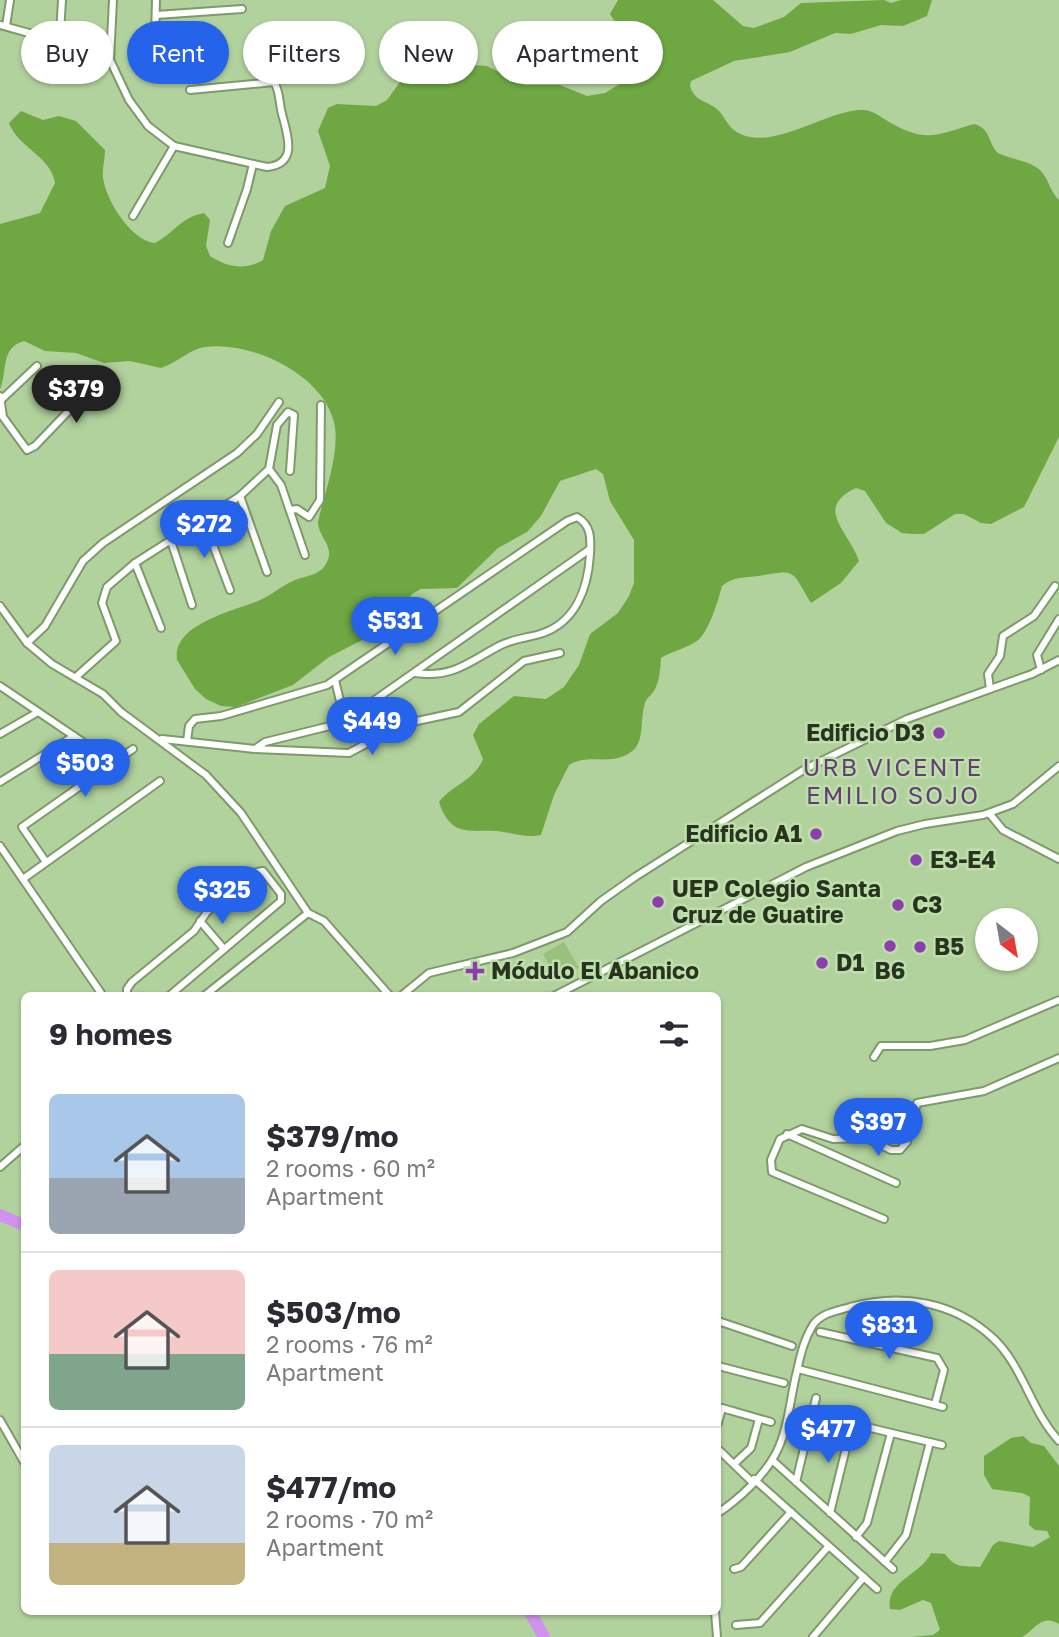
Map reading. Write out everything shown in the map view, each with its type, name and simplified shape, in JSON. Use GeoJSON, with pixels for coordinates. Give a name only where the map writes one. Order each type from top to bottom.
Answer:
{"type":"FeatureCollection","features":[{"type":"Feature","properties":{"kind":"street"},"geometry":{"type":"LineString","coordinates":[[10,0],[3,25],[21,31]]}},
{"type":"Feature","properties":{"kind":"street"},"geometry":{"type":"LineString","coordinates":[[61,21],[62,0]]}},
{"type":"Feature","properties":{"kind":"street"},"geometry":{"type":"LineString","coordinates":[[112,21],[113,0]]}},
{"type":"Feature","properties":{"kind":"street"},"geometry":{"type":"LineString","coordinates":[[156,0],[156,21]]}},
{"type":"Feature","properties":{"kind":"street"},"geometry":{"type":"LineString","coordinates":[[156,15],[242,9]]}},
{"type":"Feature","properties":{"kind":"street"},"geometry":{"type":"LineString","coordinates":[[113,66],[134,109],[153,131],[174,146],[253,164],[275,166],[288,152],[289,141],[275,83],[269,80],[190,90]]}},
{"type":"Feature","properties":{"kind":"street"},"geometry":{"type":"LineString","coordinates":[[133,216],[174,146]]}},
{"type":"Feature","properties":{"kind":"street"},"geometry":{"type":"LineString","coordinates":[[228,243],[253,164]]}},
{"type":"Feature","properties":{"kind":"street"},"geometry":{"type":"LineString","coordinates":[[37,366],[1,397],[3,417],[22,446],[31,449],[106,373]]}},
{"type":"Feature","properties":{"kind":"street"},"geometry":{"type":"LineString","coordinates":[[27,643],[45,626],[83,561],[103,543],[237,453],[257,435],[279,402]]}},
{"type":"Feature","properties":{"kind":"street"},"geometry":{"type":"LineString","coordinates":[[289,510],[298,509],[309,517],[320,500],[321,405]]}},
{"type":"Feature","properties":{"kind":"street"},"geometry":{"type":"LineString","coordinates":[[77,676],[115,644],[116,634],[102,603],[104,593],[135,563],[240,496],[269,469],[277,425],[288,412],[294,415],[290,471]]}},
{"type":"Feature","properties":{"kind":"street"},"geometry":{"type":"LineString","coordinates":[[269,469],[281,485],[305,555]]}},
{"type":"Feature","properties":{"kind":"street"},"geometry":{"type":"LineString","coordinates":[[240,496],[267,572]]}},
{"type":"Feature","properties":{"kind":"street"},"geometry":{"type":"LineString","coordinates":[[187,741],[189,726],[195,719],[220,716],[335,680],[577,517],[590,531],[588,580],[578,604],[552,630],[511,640],[451,672],[437,676],[415,673]]}},
{"type":"Feature","properties":{"kind":"street"},"geometry":{"type":"LineString","coordinates":[[204,521],[230,590]]}},
{"type":"Feature","properties":{"kind":"street"},"geometry":{"type":"LineString","coordinates":[[171,541],[192,605]]}},
{"type":"Feature","properties":{"kind":"street"},"geometry":{"type":"LineString","coordinates":[[255,749],[265,742],[345,722],[590,549]]}},
{"type":"Feature","properties":{"kind":"street"},"geometry":{"type":"LineString","coordinates":[[135,563],[161,628]]}},
{"type":"Feature","properties":{"kind":"street"},"geometry":{"type":"LineString","coordinates":[[990,689],[988,674],[1000,656],[1003,636],[1034,615],[1055,586]]}},
{"type":"Feature","properties":{"kind":"street"},"geometry":{"type":"LineString","coordinates":[[0,606],[27,643],[52,664],[77,676],[206,775],[241,813],[309,913],[324,922],[386,992]]}},
{"type":"Feature","properties":{"kind":"street"},"geometry":{"type":"LineString","coordinates":[[1041,670],[1037,655],[1059,619]]}},
{"type":"Feature","properties":{"kind":"street"},"geometry":{"type":"LineString","coordinates":[[160,739],[255,749],[349,753],[403,724],[459,712],[524,661],[560,653]]}},
{"type":"Feature","properties":{"kind":"street"},"geometry":{"type":"LineString","coordinates":[[406,992],[429,973],[513,953],[567,932],[612,893],[805,769],[907,719],[1041,670],[1059,660]]}},
{"type":"Feature","properties":{"kind":"street"},"geometry":{"type":"LineString","coordinates":[[335,680],[345,722]]}},
{"type":"Feature","properties":{"kind":"street"},"geometry":{"type":"LineString","coordinates":[[0,686],[93,749]]}},
{"type":"Feature","properties":{"kind":"street"},"geometry":{"type":"LineString","coordinates":[[0,734],[38,712]]}},
{"type":"Feature","properties":{"kind":"street"},"geometry":{"type":"LineString","coordinates":[[0,782],[74,736]]}},
{"type":"Feature","properties":{"kind":"street"},"geometry":{"type":"LineString","coordinates":[[46,862],[22,827],[133,750]]}},
{"type":"Feature","properties":{"kind":"street"},"geometry":{"type":"LineString","coordinates":[[562,992],[806,867],[897,831],[989,813],[1013,804],[1059,766]]}},
{"type":"Feature","properties":{"kind":"street"},"geometry":{"type":"LineString","coordinates":[[23,879],[160,781]]}},
{"type":"Feature","properties":{"kind":"street"},"geometry":{"type":"LineString","coordinates":[[989,813],[1003,830],[1059,859]]}},
{"type":"Feature","properties":{"kind":"street"},"geometry":{"type":"LineString","coordinates":[[0,846],[100,992]]}},
{"type":"Feature","properties":{"kind":"street"},"geometry":{"type":"LineString","coordinates":[[127,992],[132,982],[194,931],[200,922],[252,873],[260,871],[266,874],[281,894],[281,901],[174,992]]}},
{"type":"Feature","properties":{"kind":"street"},"geometry":{"type":"LineString","coordinates":[[209,992],[309,913]]}},
{"type":"Feature","properties":{"kind":"street"},"geometry":{"type":"LineString","coordinates":[[200,922],[223,949]]}},
{"type":"Feature","properties":{"kind":"street"},"geometry":{"type":"LineString","coordinates":[[874,1057],[881,1046],[930,1046],[965,1040],[1059,1000]]}},
{"type":"Feature","properties":{"kind":"street"},"geometry":{"type":"LineString","coordinates":[[884,1219],[772,1172],[772,1157],[779,1140],[802,1129],[833,1139],[863,1137],[891,1150],[900,1150],[907,1142],[917,1103],[984,1091],[1059,1058]]}},
{"type":"Feature","properties":{"kind":"street"},"geometry":{"type":"LineString","coordinates":[[787,1134],[896,1183]]}},
{"type":"Feature","properties":{"kind":"street"},"geometry":{"type":"LineString","coordinates":[[0,1167],[21,1149]]}},
{"type":"Feature","properties":{"kind":"street"},"geometry":{"type":"LineString","coordinates":[[721,1511],[753,1481],[772,1460],[779,1447],[806,1338],[816,1321],[824,1316],[879,1300],[921,1301],[967,1318],[996,1341],[1059,1441]]}},
{"type":"Feature","properties":{"kind":"street"},"geometry":{"type":"LineString","coordinates":[[721,1323],[792,1346]]}},
{"type":"Feature","properties":{"kind":"street"},"geometry":{"type":"LineString","coordinates":[[820,1332],[937,1358],[944,1370],[935,1404]]}},
{"type":"Feature","properties":{"kind":"street"},"geometry":{"type":"LineString","coordinates":[[721,1367],[784,1383]]}},
{"type":"Feature","properties":{"kind":"street"},"geometry":{"type":"LineString","coordinates":[[798,1369],[943,1407]]}},
{"type":"Feature","properties":{"kind":"street"},"geometry":{"type":"LineString","coordinates":[[796,1482],[816,1398]]}},
{"type":"Feature","properties":{"kind":"street"},"geometry":{"type":"LineString","coordinates":[[721,1412],[722,1408],[771,1422]]}},
{"type":"Feature","properties":{"kind":"street"},"geometry":{"type":"LineString","coordinates":[[812,1415],[942,1445]]}},
{"type":"Feature","properties":{"kind":"street"},"geometry":{"type":"LineString","coordinates":[[734,1464],[751,1448],[759,1419]]}},
{"type":"Feature","properties":{"kind":"street"},"geometry":{"type":"LineString","coordinates":[[0,1420],[21,1457]]}},
{"type":"Feature","properties":{"kind":"street"},"geometry":{"type":"LineString","coordinates":[[830,1513],[852,1424]]}},
{"type":"Feature","properties":{"kind":"street"},"geometry":{"type":"LineString","coordinates":[[856,1536],[867,1523],[891,1433]]}},
{"type":"Feature","properties":{"kind":"street"},"geometry":{"type":"LineString","coordinates":[[885,1562],[906,1535],[930,1442]]}},
{"type":"Feature","properties":{"kind":"street"},"geometry":{"type":"LineString","coordinates":[[721,1452],[877,1589]]}},
{"type":"Feature","properties":{"kind":"street"},"geometry":{"type":"LineString","coordinates":[[772,1460],[893,1569]]}},
{"type":"Feature","properties":{"kind":"street"},"geometry":{"type":"LineString","coordinates":[[734,1569],[741,1567],[790,1512]]}},
{"type":"Feature","properties":{"kind":"street"},"geometry":{"type":"LineString","coordinates":[[736,1625],[760,1623],[828,1547]]}},
{"type":"Feature","properties":{"kind":"street"},"geometry":{"type":"LineString","coordinates":[[813,1637],[864,1577]]}},
{"type":"Feature","properties":{"kind":"street"},"geometry":{"type":"LineString","coordinates":[[715,1615],[717,1637]]}},
{"type":"Feature","properties":{"kind":"green space"},"geometry":{"type":"Polygon","coordinates":[[[618,0],[713,0],[743,26],[754,28],[784,17],[801,3],[932,0],[927,16],[903,26],[881,25],[851,34],[835,33],[790,52],[734,61],[691,81],[690,86],[698,98],[719,111],[734,130],[748,137],[781,135],[849,111],[864,110],[905,130],[924,135],[974,124],[980,126],[998,153],[1040,170],[1059,200],[1059,437],[1024,507],[991,524],[981,523],[964,514],[955,514],[924,534],[902,533],[886,523],[865,491],[856,488],[843,496],[835,512],[859,561],[841,583],[811,603],[796,578],[787,573],[731,580],[722,586],[712,616],[701,637],[661,658],[657,683],[646,701],[640,736],[634,749],[618,758],[587,759],[569,765],[554,795],[541,835],[465,830],[451,823],[444,815],[439,802],[475,772],[483,759],[473,735],[479,724],[514,696],[546,699],[564,687],[579,665],[590,634],[618,613],[629,596],[634,583],[634,540],[610,501],[603,474],[596,469],[560,481],[541,516],[527,532],[498,548],[457,588],[421,589],[412,594],[402,610],[376,633],[329,657],[293,685],[236,707],[221,706],[206,699],[195,689],[177,660],[178,648],[184,637],[207,621],[258,601],[290,582],[317,573],[327,562],[328,546],[318,522],[334,459],[334,422],[327,405],[315,389],[283,364],[243,349],[224,347],[199,349],[161,368],[130,361],[104,363],[76,353],[45,351],[24,341],[16,344],[8,354],[0,389],[0,224],[40,213],[55,183],[47,166],[19,139],[9,123],[21,111],[43,120],[59,116],[76,121],[105,150],[105,187],[114,208],[137,235],[155,243],[189,218],[204,213],[210,220],[206,246],[210,256],[229,265],[250,266],[263,260],[271,231],[285,206],[325,188],[330,166],[318,131],[328,108],[337,104],[376,106],[387,100],[399,84],[478,84],[478,65],[492,68],[492,84],[560,85],[587,96],[605,93],[620,84],[663,84],[663,21],[615,21],[610,14],[618,0]]]}},
{"type":"Feature","properties":{"kind":"green space"},"geometry":{"type":"Polygon","coordinates":[[[564,942],[579,968],[558,980],[543,954],[564,942]]]}},
{"type":"Feature","properties":{"kind":"green space"},"geometry":{"type":"Polygon","coordinates":[[[1023,1436],[1031,1443],[1044,1446],[1059,1466],[1059,1624],[1053,1621],[1043,1622],[1022,1637],[911,1637],[933,1635],[940,1630],[931,1603],[923,1600],[900,1610],[890,1609],[890,1599],[898,1585],[920,1567],[931,1553],[945,1554],[961,1566],[980,1567],[993,1545],[999,1541],[1033,1547],[1050,1537],[1047,1531],[1035,1530],[1029,1525],[1030,1497],[1022,1493],[992,1489],[984,1475],[984,1456],[1011,1438],[1023,1436]]]}},
{"type":"Feature","properties":{"kind":"waterway"},"geometry":{"type":"LineString","coordinates":[[0,1215],[21,1224]]}},
{"type":"Feature","properties":{"kind":"waterway"},"geometry":{"type":"LineString","coordinates":[[532,1615],[544,1637]]}},
{"type":"Feature","properties":{"kind":"place","name":"Edificio D3"},"geometry":{"type":"Point","coordinates":[939,733]}},
{"type":"Feature","properties":{"kind":"place","name":"Edificio A1"},"geometry":{"type":"Point","coordinates":[816,834]}},
{"type":"Feature","properties":{"kind":"place","name":"E3-E4"},"geometry":{"type":"Point","coordinates":[916,860]}},
{"type":"Feature","properties":{"kind":"place","name":"UEP Colegio Santa Cruz de Guatire"},"geometry":{"type":"Point","coordinates":[658,902]}},
{"type":"Feature","properties":{"kind":"place","name":"C3"},"geometry":{"type":"Point","coordinates":[898,905]}},
{"type":"Feature","properties":{"kind":"place","name":"B6"},"geometry":{"type":"Point","coordinates":[890,946]}},
{"type":"Feature","properties":{"kind":"place","name":"B5"},"geometry":{"type":"Point","coordinates":[920,947]}},
{"type":"Feature","properties":{"kind":"place","name":"D1"},"geometry":{"type":"Point","coordinates":[822,963]}},
{"type":"Feature","properties":{"kind":"place","name":"Módulo El Abanico"},"geometry":{"type":"Point","coordinates":[475,971]}},
{"type":"Feature","properties":{"kind":"district","name":"URB VICENTE EMILIO SOJO"},"geometry":{"type":"Point","coordinates":[893,782]}}]}
